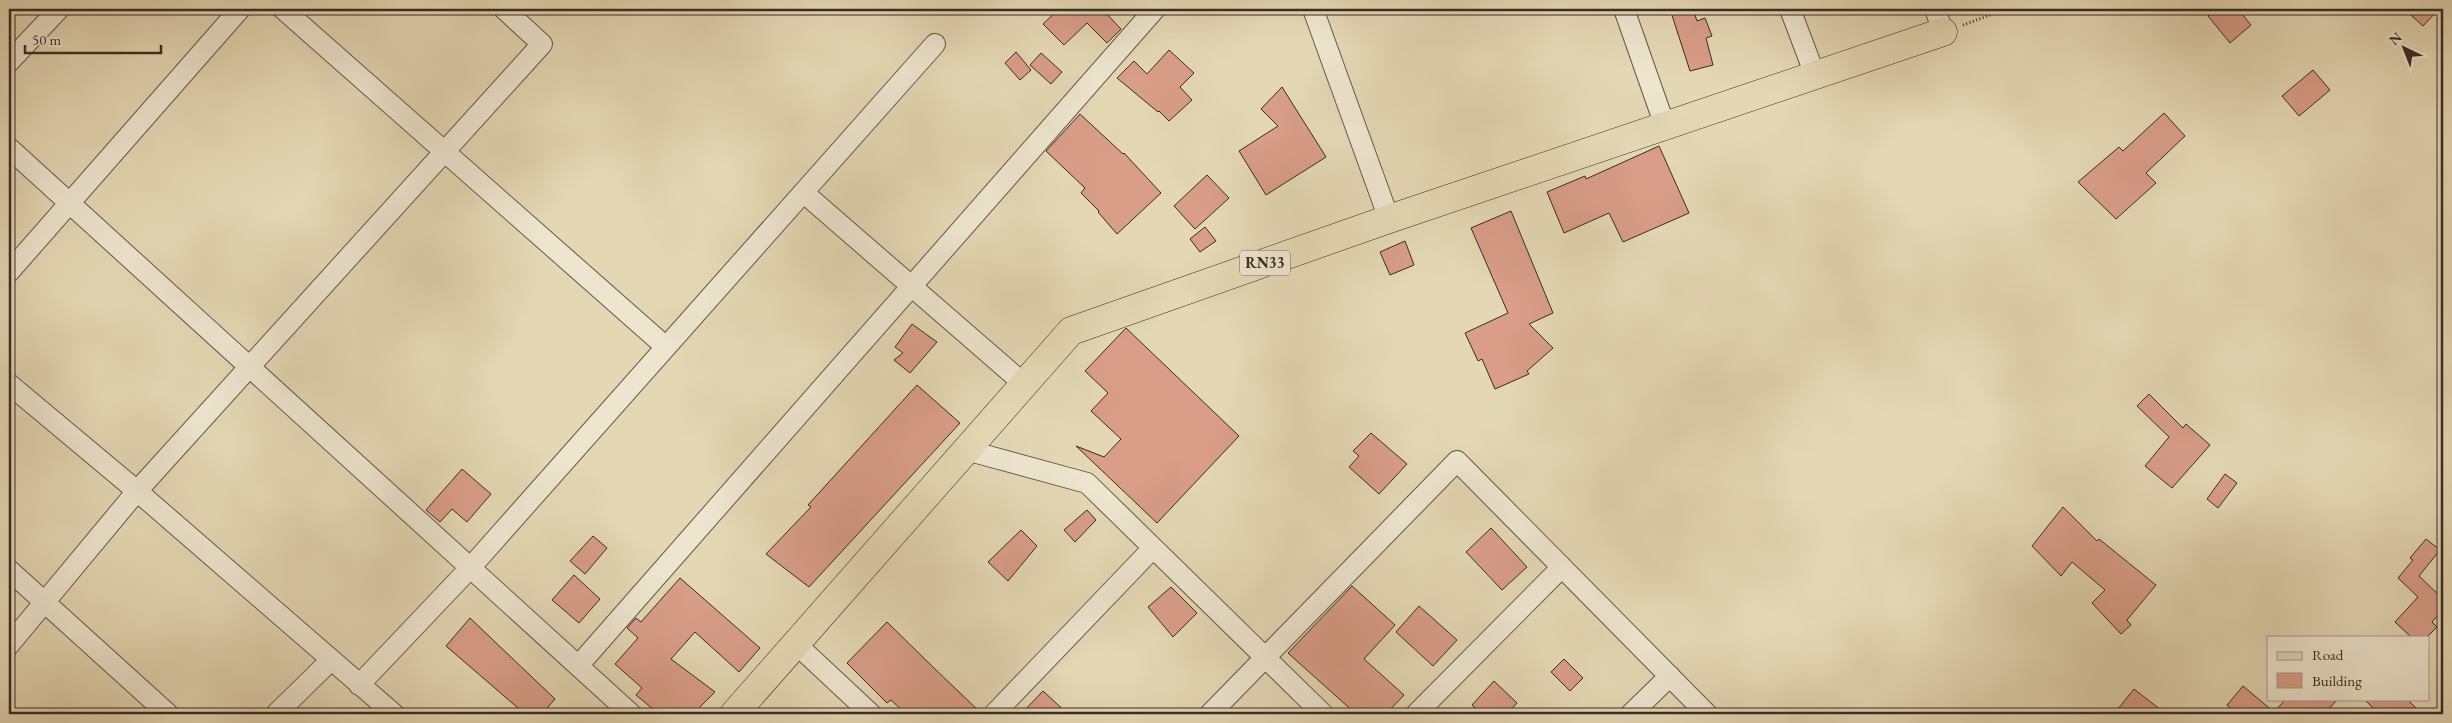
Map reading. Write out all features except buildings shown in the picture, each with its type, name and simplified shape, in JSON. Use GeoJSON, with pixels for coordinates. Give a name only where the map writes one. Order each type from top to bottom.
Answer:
{"type":"FeatureCollection","features":[{"type":"Feature","properties":{"kind":"main road","name":"RN33"},"geometry":{"type":"LineString","coordinates":[[734,714],[1071,330],[1390,219],[1815,75],[1939,20]]}},
{"type":"Feature","properties":{"kind":"street"},"geometry":{"type":"LineString","coordinates":[[9,62],[59,9]]}},
{"type":"Feature","properties":{"kind":"street"},"geometry":{"type":"LineString","coordinates":[[9,272],[68,202],[240,9]]}},
{"type":"Feature","properties":{"kind":"street"},"geometry":{"type":"LineString","coordinates":[[283,9],[666,347]]}},
{"type":"Feature","properties":{"kind":"street"},"geometry":{"type":"LineString","coordinates":[[9,645],[137,491],[542,44],[504,9]]}},
{"type":"Feature","properties":{"kind":"street"},"geometry":{"type":"LineString","coordinates":[[578,666],[1155,9]]}},
{"type":"Feature","properties":{"kind":"street"},"geometry":{"type":"LineString","coordinates":[[1313,9],[1390,219]]}},
{"type":"Feature","properties":{"kind":"street"},"geometry":{"type":"LineString","coordinates":[[1624,9],[1665,126]]}},
{"type":"Feature","properties":{"kind":"street"},"geometry":{"type":"LineString","coordinates":[[1790,9],[1815,75]]}},
{"type":"Feature","properties":{"kind":"street"},"geometry":{"type":"LineString","coordinates":[[359,685],[470,568],[936,44]]}},
{"type":"Feature","properties":{"kind":"street"},"geometry":{"type":"LineString","coordinates":[[9,148],[631,714]]}},
{"type":"Feature","properties":{"kind":"street"},"geometry":{"type":"LineString","coordinates":[[804,192],[1024,384]]}},
{"type":"Feature","properties":{"kind":"street"},"geometry":{"type":"LineString","coordinates":[[9,384],[137,491],[394,714]]}},
{"type":"Feature","properties":{"kind":"street"},"geometry":{"type":"LineString","coordinates":[[966,450],[1087,483],[1323,714]]}},
{"type":"Feature","properties":{"kind":"street"},"geometry":{"type":"LineString","coordinates":[[1210,714],[1457,461],[1707,714]]}},
{"type":"Feature","properties":{"kind":"street"},"geometry":{"type":"LineString","coordinates":[[994,714],[1153,548]]}},
{"type":"Feature","properties":{"kind":"street"},"geometry":{"type":"LineString","coordinates":[[1416,714],[1562,567]]}},
{"type":"Feature","properties":{"kind":"street"},"geometry":{"type":"LineString","coordinates":[[9,570],[168,714]]}},
{"type":"Feature","properties":{"kind":"street"},"geometry":{"type":"LineString","coordinates":[[795,643],[872,714]]}},
{"type":"Feature","properties":{"kind":"street"},"geometry":{"type":"LineString","coordinates":[[276,714],[331,660]]}},
{"type":"Feature","properties":{"kind":"street"},"geometry":{"type":"LineString","coordinates":[[1631,714],[1670,676]]}},
{"type":"Feature","properties":{"kind":"path"},"geometry":{"type":"LineString","coordinates":[[1939,20],[2006,9]]}}]}
